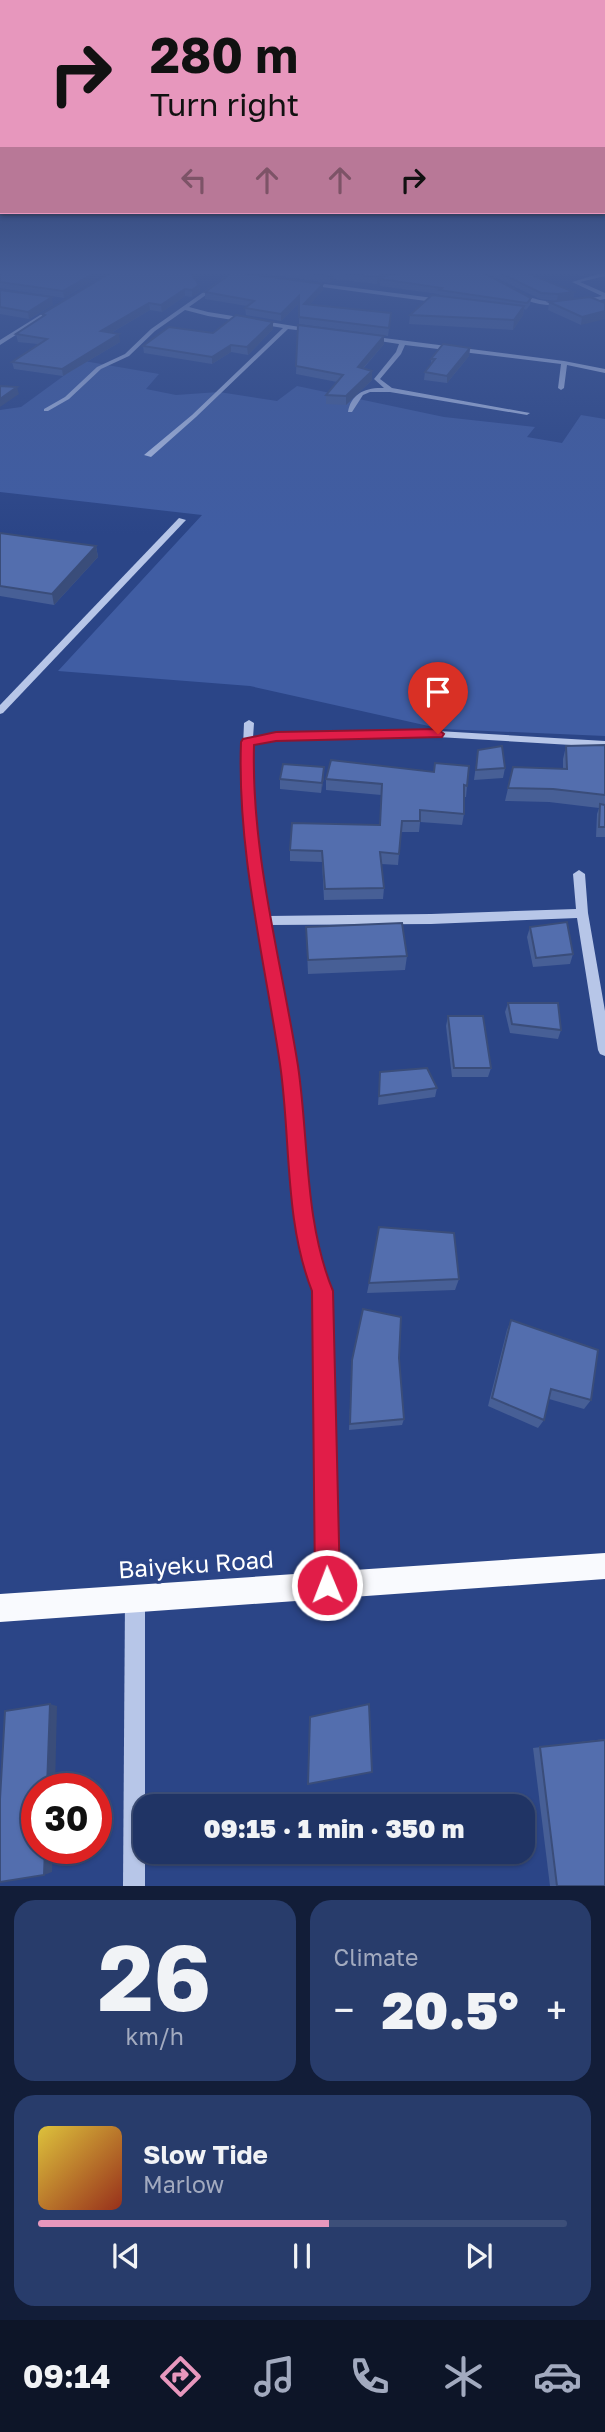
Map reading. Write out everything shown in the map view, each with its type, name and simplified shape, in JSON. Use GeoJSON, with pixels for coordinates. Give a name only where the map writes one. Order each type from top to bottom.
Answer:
{"type":"FeatureCollection","features":[{"type":"Feature","properties":{"kind":"main road","name":"Baiyeku Road"},"geometry":{"type":"LineString","coordinates":[[0,1608],[605,1566]]}},
{"type":"Feature","properties":{"kind":"street"},"geometry":{"type":"LineString","coordinates":[[46,410],[67,398],[99,368],[121,358]]}},
{"type":"Feature","properties":{"kind":"street"},"geometry":{"type":"LineString","coordinates":[[148,455],[255,358]]}},
{"type":"Feature","properties":{"kind":"street"},"geometry":{"type":"LineString","coordinates":[[390,390],[377,379],[381,370],[394,358]]}},
{"type":"Feature","properties":{"kind":"street"},"geometry":{"type":"LineString","coordinates":[[526,358],[605,371]]}},
{"type":"Feature","properties":{"kind":"street"},"geometry":{"type":"LineString","coordinates":[[561,388],[564,363]]}},
{"type":"Feature","properties":{"kind":"street"},"geometry":{"type":"LineString","coordinates":[[350,411],[357,395],[369,389],[390,390],[527,413]]}},
{"type":"Feature","properties":{"kind":"street"},"geometry":{"type":"LineString","coordinates":[[0,711],[182,520]]}},
{"type":"Feature","properties":{"kind":"street"},"geometry":{"type":"LineString","coordinates":[[248,723],[247,768],[256,883],[289,1066],[305,1223],[315,1274],[322,1291],[327,1585]]}},
{"type":"Feature","properties":{"kind":"street"},"geometry":{"type":"LineString","coordinates":[[248,742],[276,737],[438,734],[605,744]]}},
{"type":"Feature","properties":{"kind":"street"},"geometry":{"type":"LineString","coordinates":[[579,874],[582,913],[605,1050]]}},
{"type":"Feature","properties":{"kind":"street"},"geometry":{"type":"LineString","coordinates":[[264,921],[432,919],[582,913]]}},
{"type":"Feature","properties":{"kind":"street"},"geometry":{"type":"LineString","coordinates":[[134,1886],[135,1599]]}},
{"type":"Feature","properties":{"kind":"shaded area"},"geometry":{"type":"Polygon","coordinates":[[[84,361],[159,374],[146,389],[176,395],[219,392],[277,401],[297,386],[444,417],[535,427],[527,437],[562,443],[581,415],[605,419],[605,736],[442,729],[250,686],[58,671],[202,515],[0,492],[0,410],[21,407],[84,361]]]}},
{"type":"Feature","properties":{"kind":"building"},"geometry":{"type":"Polygon","coordinates":[[[18,358],[80,358],[62,369],[12,362],[18,358]]]}},
{"type":"Feature","properties":{"kind":"building"},"geometry":{"type":"Polygon","coordinates":[[[296,358],[366,358],[358,367],[372,371],[346,396],[326,395],[343,375],[296,366],[296,358]]]}},
{"type":"Feature","properties":{"kind":"building"},"geometry":{"type":"Polygon","coordinates":[[[462,358],[447,376],[425,372],[435,359],[431,359],[462,358]]]}},
{"type":"Feature","properties":{"kind":"building"},"geometry":{"type":"Polygon","coordinates":[[[0,386],[17,387],[0,399],[0,386]]]}},
{"type":"Feature","properties":{"kind":"building"},"geometry":{"type":"Polygon","coordinates":[[[0,533],[96,546],[52,594],[0,586],[0,533]]]}},
{"type":"Feature","properties":{"kind":"building"},"geometry":{"type":"Polygon","coordinates":[[[605,745],[605,795],[553,789],[508,788],[513,767],[567,769],[566,746],[605,745]]]}},
{"type":"Feature","properties":{"kind":"building"},"geometry":{"type":"Polygon","coordinates":[[[502,746],[505,768],[476,770],[478,750],[502,746]]]}},
{"type":"Feature","properties":{"kind":"building"},"geometry":{"type":"Polygon","coordinates":[[[331,760],[434,772],[435,763],[469,766],[467,786],[464,785],[464,814],[420,810],[420,821],[402,821],[399,854],[380,852],[384,888],[325,889],[322,851],[290,850],[292,823],[380,825],[382,784],[326,779],[331,760]]]}},
{"type":"Feature","properties":{"kind":"building"},"geometry":{"type":"Polygon","coordinates":[[[283,764],[324,767],[322,783],[280,779],[283,764]]]}},
{"type":"Feature","properties":{"kind":"building"},"geometry":{"type":"Polygon","coordinates":[[[600,804],[605,805],[605,827],[599,827],[600,804]]]}},
{"type":"Feature","properties":{"kind":"building"},"geometry":{"type":"Polygon","coordinates":[[[567,922],[573,954],[536,958],[530,927],[567,922]]]}},
{"type":"Feature","properties":{"kind":"building"},"geometry":{"type":"Polygon","coordinates":[[[402,923],[407,956],[308,960],[306,927],[402,923]]]}},
{"type":"Feature","properties":{"kind":"building"},"geometry":{"type":"Polygon","coordinates":[[[508,1003],[558,1003],[561,1030],[512,1024],[508,1003]]]}},
{"type":"Feature","properties":{"kind":"building"},"geometry":{"type":"Polygon","coordinates":[[[448,1016],[483,1016],[491,1068],[454,1068],[448,1016]]]}},
{"type":"Feature","properties":{"kind":"building"},"geometry":{"type":"Polygon","coordinates":[[[427,1068],[437,1088],[379,1096],[380,1072],[427,1068]]]}},
{"type":"Feature","properties":{"kind":"building"},"geometry":{"type":"Polygon","coordinates":[[[379,1227],[454,1233],[459,1279],[369,1283],[379,1227]]]}},
{"type":"Feature","properties":{"kind":"building"},"geometry":{"type":"Polygon","coordinates":[[[363,1309],[401,1317],[399,1358],[404,1419],[350,1424],[352,1360],[363,1309]]]}},
{"type":"Feature","properties":{"kind":"building"},"geometry":{"type":"Polygon","coordinates":[[[511,1320],[598,1350],[591,1400],[551,1389],[544,1420],[492,1398],[511,1320]]]}},
{"type":"Feature","properties":{"kind":"building"},"geometry":{"type":"Polygon","coordinates":[[[50,1704],[48,1773],[21,1773],[21,1864],[44,1864],[44,1875],[0,1882],[0,1799],[5,1711],[50,1704]]]}},
{"type":"Feature","properties":{"kind":"building"},"geometry":{"type":"Polygon","coordinates":[[[369,1704],[372,1772],[308,1784],[310,1717],[369,1704]]]}},
{"type":"Feature","properties":{"kind":"building"},"geometry":{"type":"Polygon","coordinates":[[[605,1740],[605,1886],[557,1886],[540,1747],[605,1740]]]}},
{"type":"Feature","properties":{"kind":"route"},"geometry":{"type":"LineString","coordinates":[[327,1585],[322,1291],[315,1274],[305,1223],[289,1066],[256,883],[247,768],[248,742],[276,737],[438,734]]}}]}
